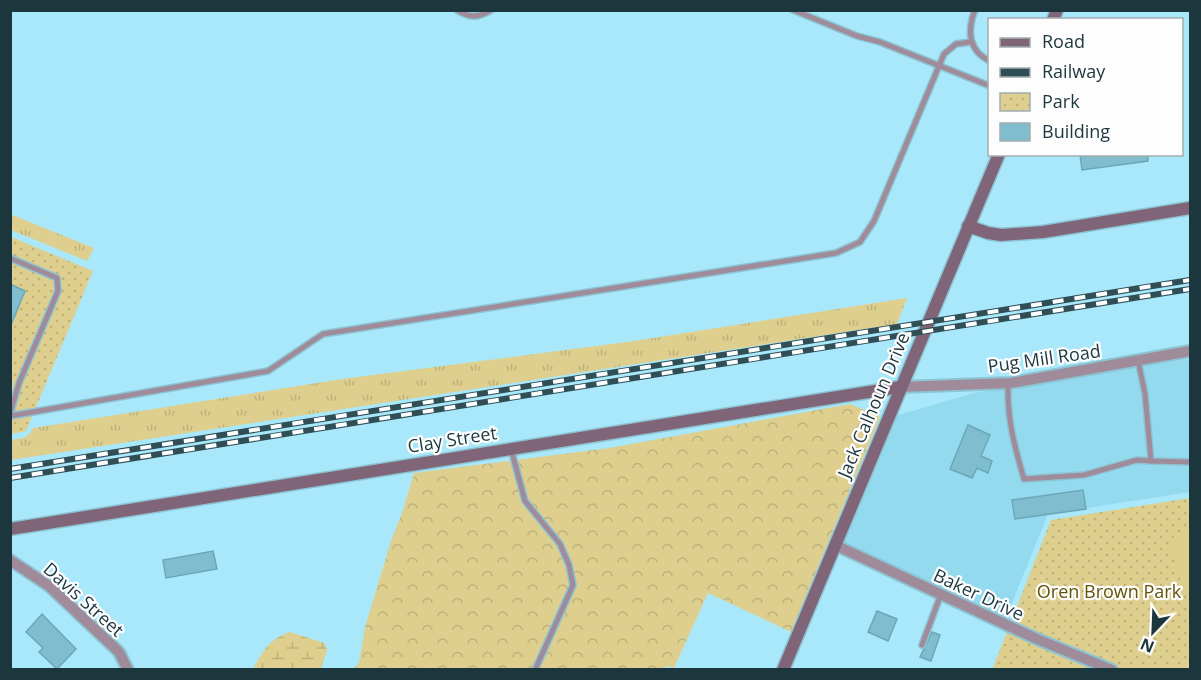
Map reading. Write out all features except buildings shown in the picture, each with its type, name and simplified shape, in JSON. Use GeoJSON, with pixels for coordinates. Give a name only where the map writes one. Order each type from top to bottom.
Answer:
{"type":"FeatureCollection","features":[{"type":"Feature","properties":{"kind":"street","name":"Jack Calhoun Drive"},"geometry":{"type":"LineString","coordinates":[[783,669],[998,156]]}},
{"type":"Feature","properties":{"kind":"street"},"geometry":{"type":"LineString","coordinates":[[968,226],[1001,235],[1043,232],[1191,208]]}},
{"type":"Feature","properties":{"kind":"street","name":"Pug Mill Road"},"geometry":{"type":"LineString","coordinates":[[900,387],[1008,383],[1191,351]]}},
{"type":"Feature","properties":{"kind":"street","name":"Clay Street"},"geometry":{"type":"LineString","coordinates":[[10,529],[900,387]]}},
{"type":"Feature","properties":{"kind":"street","name":"Baker Drive"},"geometry":{"type":"LineString","coordinates":[[835,545],[1037,639],[1112,669]]}},
{"type":"Feature","properties":{"kind":"street","name":"Davis Street"},"geometry":{"type":"LineString","coordinates":[[10,561],[50,586],[119,652],[128,669]]}},
{"type":"Feature","properties":{"kind":"lane"},"geometry":{"type":"LineString","coordinates":[[457,10],[470,17],[481,16],[491,10]]}},
{"type":"Feature","properties":{"kind":"lane"},"geometry":{"type":"LineString","coordinates":[[793,10],[988,85]]}},
{"type":"Feature","properties":{"kind":"lane"},"geometry":{"type":"LineString","coordinates":[[975,10],[969,31],[971,42],[983,58],[988,60]]}},
{"type":"Feature","properties":{"kind":"lane"},"geometry":{"type":"LineString","coordinates":[[10,258],[57,278],[58,291],[14,391],[10,415],[268,370],[323,334],[836,254],[860,242],[874,221],[944,54],[956,44],[971,42]]}},
{"type":"Feature","properties":{"kind":"lane"},"geometry":{"type":"LineString","coordinates":[[1138,360],[1145,394],[1151,461]]}},
{"type":"Feature","properties":{"kind":"lane"},"geometry":{"type":"LineString","coordinates":[[1008,383],[1007,405],[1011,438],[1024,479],[1084,474],[1137,460],[1191,462]]}},
{"type":"Feature","properties":{"kind":"lane"},"geometry":{"type":"LineString","coordinates":[[511,448],[525,501],[560,544],[569,565],[573,585],[536,669]]}},
{"type":"Feature","properties":{"kind":"lane"},"geometry":{"type":"LineString","coordinates":[[922,645],[941,594]]}},
{"type":"Feature","properties":{"kind":"shaded area"},"geometry":{"type":"Polygon","coordinates":[[[1190,359],[1190,492],[1048,514],[1006,618],[841,546],[895,416],[974,393],[1190,359]]]}},
{"type":"Feature","properties":{"kind":"green space"},"geometry":{"type":"Polygon","coordinates":[[[10,214],[94,248],[87,261],[11,230],[10,214]]]}},
{"type":"Feature","properties":{"kind":"green space"},"geometry":{"type":"Polygon","coordinates":[[[11,237],[93,271],[26,431],[11,434],[11,237]]]}},
{"type":"Feature","properties":{"kind":"green space"},"geometry":{"type":"Polygon","coordinates":[[[907,298],[897,324],[11,460],[11,440],[27,436],[33,428],[342,379],[634,341],[907,298]]]}},
{"type":"Feature","properties":{"kind":"green space"},"geometry":{"type":"Polygon","coordinates":[[[850,404],[880,417],[791,632],[708,593],[674,668],[667,666],[663,670],[353,670],[359,663],[365,627],[414,473],[609,448],[850,404]]]}},
{"type":"Feature","properties":{"kind":"green space","name":"Oren Brown Park"},"geometry":{"type":"Polygon","coordinates":[[[1190,498],[1190,669],[992,670],[1051,520],[1190,498]]]}},
{"type":"Feature","properties":{"kind":"green space"},"geometry":{"type":"Polygon","coordinates":[[[1190,532],[1190,604],[1168,539],[1190,532]]]}},
{"type":"Feature","properties":{"kind":"green space"},"geometry":{"type":"Polygon","coordinates":[[[290,632],[324,643],[327,650],[321,669],[253,669],[263,651],[272,642],[290,632]]]}},
{"type":"Feature","properties":{"kind":"railway"},"geometry":{"type":"LineString","coordinates":[[10,469],[1190,280]]}},
{"type":"Feature","properties":{"kind":"railway"},"geometry":{"type":"LineString","coordinates":[[10,478],[1190,289]]}}]}
